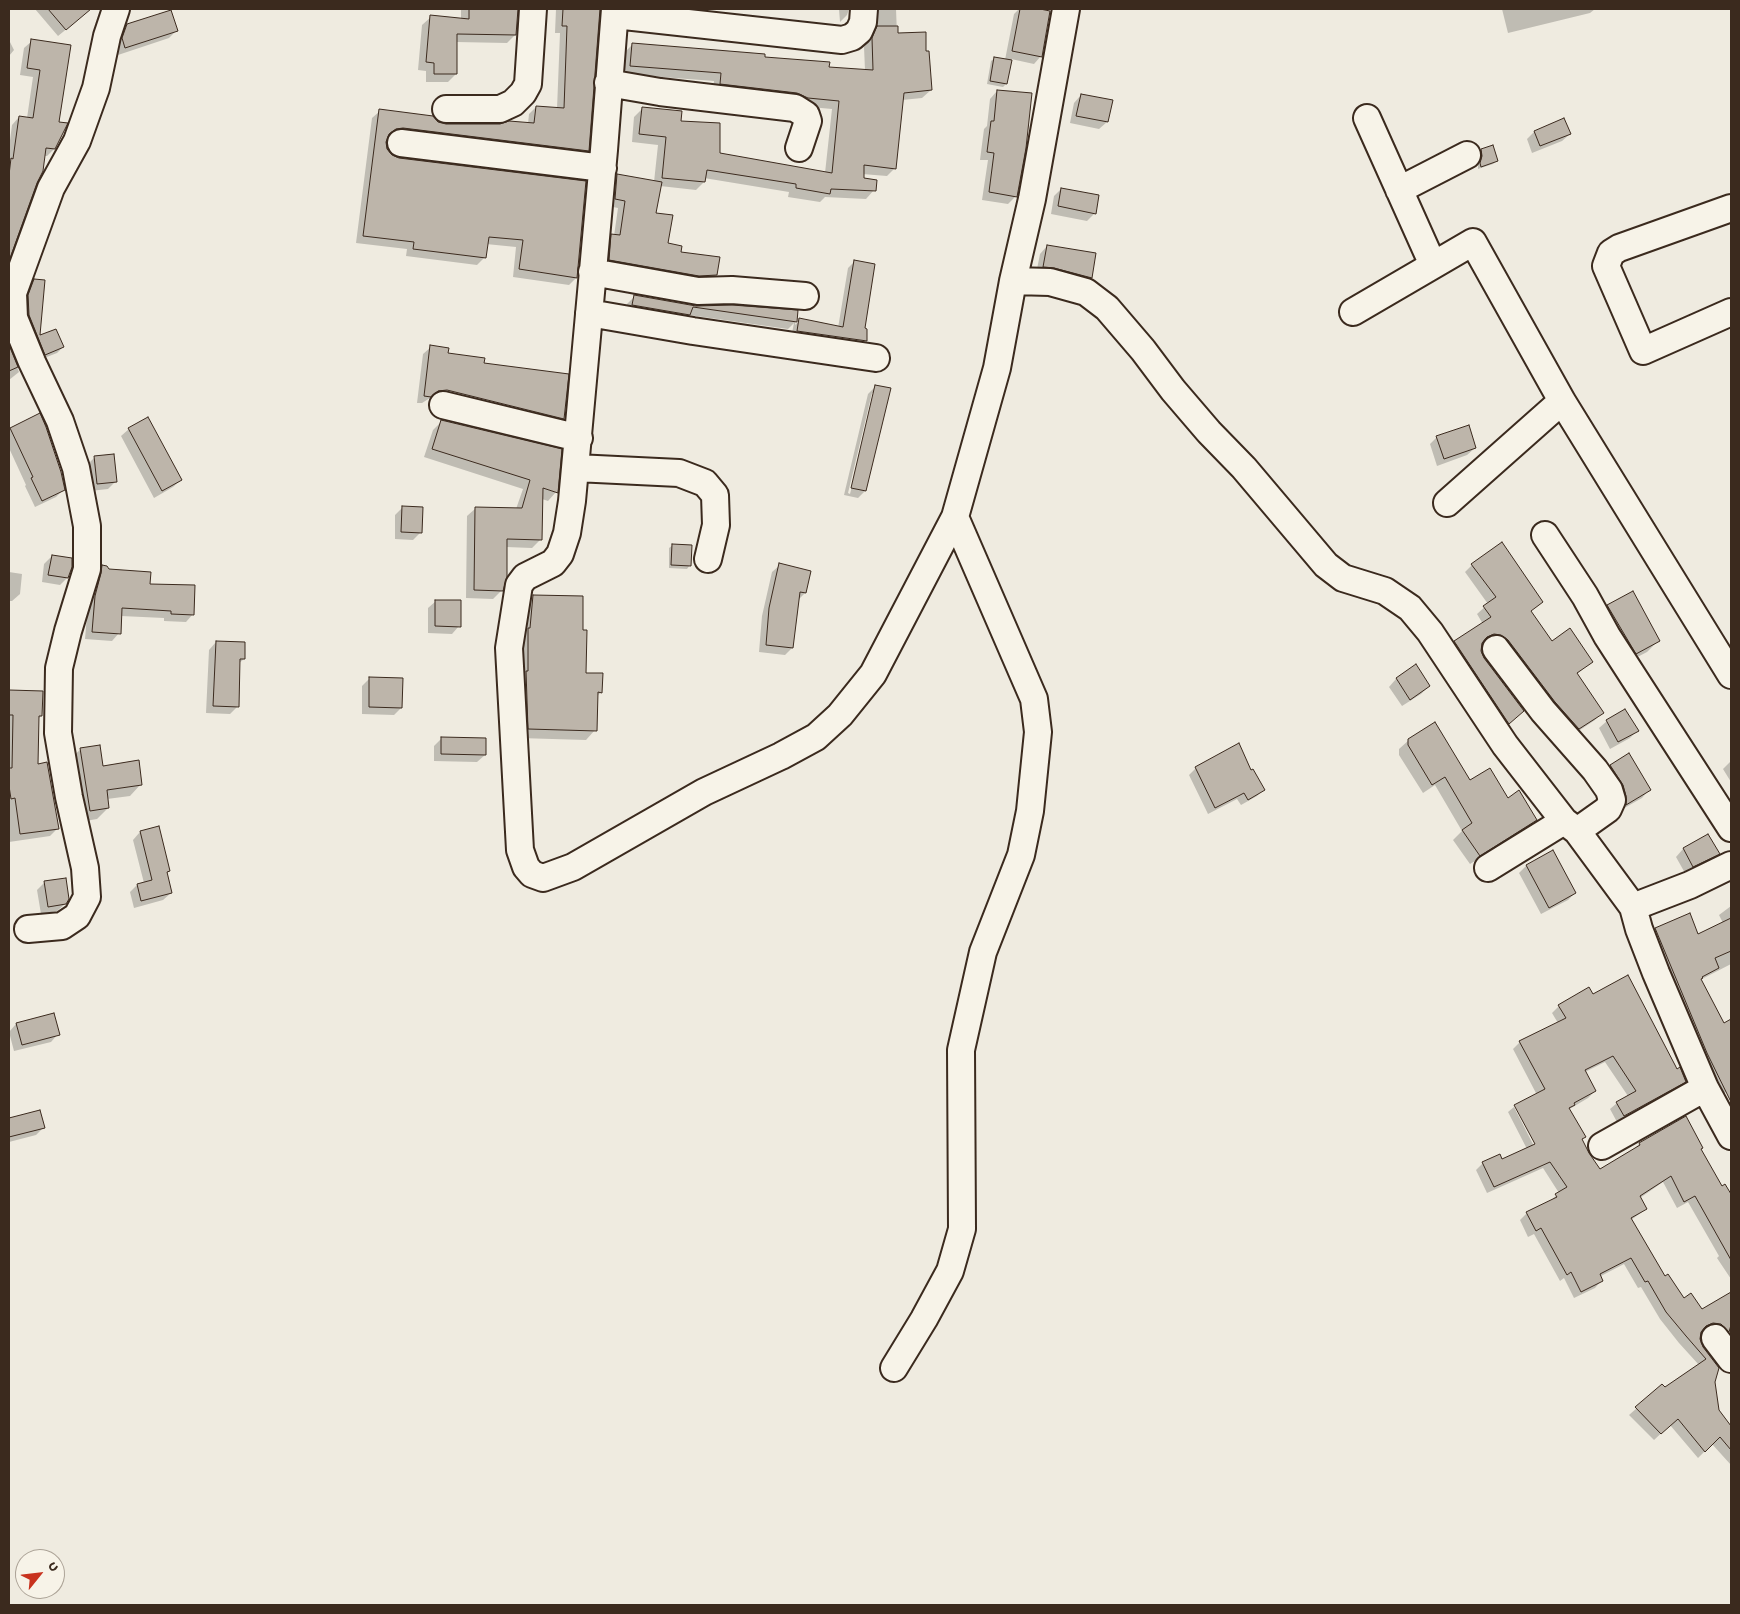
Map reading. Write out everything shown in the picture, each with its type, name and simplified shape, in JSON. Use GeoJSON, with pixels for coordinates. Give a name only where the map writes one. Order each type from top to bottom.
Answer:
{"type":"FeatureCollection","features":[{"type":"Feature","properties":{"kind":"street"},"geometry":{"type":"LineString","coordinates":[[28,930],[62,926],[77,916],[87,897],[85,868],[68,797],[58,733],[59,668],[87,569],[88,526],[76,468],[60,421],[32,362],[14,318],[13,293],[51,188],[77,141],[96,88],[106,36],[116,9]]}},
{"type":"Feature","properties":{"kind":"street"},"geometry":{"type":"LineString","coordinates":[[446,109],[500,108],[513,103],[524,93],[528,84],[533,9]]}},
{"type":"Feature","properties":{"kind":"street"},"geometry":{"type":"LineString","coordinates":[[864,9],[863,22],[859,32],[852,37],[842,40],[615,12],[579,438],[567,533],[560,554],[553,563],[525,577],[519,585],[509,648],[520,850],[526,867],[532,874],[543,878],[573,867],[704,792],[816,737],[840,715],[873,674],[955,517],[997,368],[1013,281],[1032,199],[1066,9]]}},
{"type":"Feature","properties":{"kind":"street"},"geometry":{"type":"LineString","coordinates":[[608,83],[660,92],[796,108],[806,115],[808,121],[799,148]]}},
{"type":"Feature","properties":{"kind":"street"},"geometry":{"type":"LineString","coordinates":[[1367,118],[1433,265]]}},
{"type":"Feature","properties":{"kind":"street"},"geometry":{"type":"LineString","coordinates":[[401,143],[603,168]]}},
{"type":"Feature","properties":{"kind":"street"},"geometry":{"type":"LineString","coordinates":[[1399,190],[1467,156]]}},
{"type":"Feature","properties":{"kind":"street"},"geometry":{"type":"LineString","coordinates":[[1731,208],[1618,248],[1611,253],[1606,266],[1643,351],[1731,312]]}},
{"type":"Feature","properties":{"kind":"street"},"geometry":{"type":"LineString","coordinates":[[1353,312],[1473,242],[1562,401],[1731,675]]}},
{"type":"Feature","properties":{"kind":"street"},"geometry":{"type":"LineString","coordinates":[[592,272],[698,291],[732,290],[805,296]]}},
{"type":"Feature","properties":{"kind":"street"},"geometry":{"type":"LineString","coordinates":[[1013,281],[1050,282],[1086,292],[1107,308],[1144,350],[1179,397],[1209,432],[1244,468],[1326,565],[1343,578],[1385,591],[1410,608],[1430,632],[1505,745],[1571,826],[1633,907],[1639,929],[1656,972],[1705,1088],[1731,1136]]}},
{"type":"Feature","properties":{"kind":"street"},"geometry":{"type":"LineString","coordinates":[[589,313],[693,331],[876,358]]}},
{"type":"Feature","properties":{"kind":"street"},"geometry":{"type":"LineString","coordinates":[[1448,503],[1562,401]]}},
{"type":"Feature","properties":{"kind":"street"},"geometry":{"type":"LineString","coordinates":[[444,406],[579,438]]}},
{"type":"Feature","properties":{"kind":"street"},"geometry":{"type":"LineString","coordinates":[[576,468],[679,473],[705,483],[715,495],[716,525],[708,559]]}},
{"type":"Feature","properties":{"kind":"street"},"geometry":{"type":"LineString","coordinates":[[894,1368],[950,1272],[962,1229],[961,1050],[983,952],[1020,854],[1030,811],[1038,732],[1034,699],[955,517]]}},
{"type":"Feature","properties":{"kind":"street"},"geometry":{"type":"LineString","coordinates":[[1545,535],[1585,596],[1607,636],[1731,828]]}},
{"type":"Feature","properties":{"kind":"street"},"geometry":{"type":"LineString","coordinates":[[1488,868],[1608,809],[1612,800],[1609,790],[1595,770],[1543,711],[1496,648]]}},
{"type":"Feature","properties":{"kind":"street"},"geometry":{"type":"LineString","coordinates":[[1633,907],[1690,885],[1731,865]]}},
{"type":"Feature","properties":{"kind":"street"},"geometry":{"type":"LineString","coordinates":[[1602,1146],[1705,1088]]}},
{"type":"Feature","properties":{"kind":"street"},"geometry":{"type":"LineString","coordinates":[[1715,1338],[1731,1359]]}},
{"type":"Feature","properties":{"kind":"building"},"geometry":{"type":"Polygon","coordinates":[[[48,9],[91,9],[66,30],[48,9]]]}},
{"type":"Feature","properties":{"kind":"building"},"geometry":{"type":"Polygon","coordinates":[[[469,9],[518,9],[516,35],[457,34],[457,74],[434,74],[434,63],[426,62],[430,15],[469,19],[469,9]]]}},
{"type":"Feature","properties":{"kind":"building"},"geometry":{"type":"Polygon","coordinates":[[[563,9],[600,9],[589,151],[403,128],[396,129],[389,134],[386,142],[387,149],[392,155],[399,158],[586,181],[577,278],[519,269],[523,240],[489,237],[486,258],[413,249],[414,242],[363,236],[379,109],[433,116],[438,122],[446,124],[500,124],[509,121],[534,123],[536,106],[564,108],[567,26],[562,26],[563,9]]]}},
{"type":"Feature","properties":{"kind":"building"},"geometry":{"type":"Polygon","coordinates":[[[1020,9],[1050,11],[1042,57],[1012,51],[1020,9]]]}},
{"type":"Feature","properties":{"kind":"building"},"geometry":{"type":"Polygon","coordinates":[[[171,10],[178,31],[125,48],[122,38],[127,24],[171,10]]]}},
{"type":"Feature","properties":{"kind":"building"},"geometry":{"type":"Polygon","coordinates":[[[877,26],[898,26],[898,33],[926,32],[926,51],[929,51],[932,90],[904,93],[896,169],[864,165],[864,178],[877,180],[876,191],[831,189],[830,194],[796,188],[796,184],[707,170],[705,182],[662,178],[666,137],[639,134],[642,107],[682,111],[681,121],[720,123],[720,153],[832,173],[839,101],[808,98],[797,93],[720,84],[721,73],[630,66],[632,43],[765,54],[765,57],[830,62],[829,67],[873,70],[872,38],[877,26]]]}},
{"type":"Feature","properties":{"kind":"building"},"geometry":{"type":"Polygon","coordinates":[[[31,39],[71,45],[59,122],[68,123],[55,149],[46,148],[43,171],[9,261],[9,175],[11,158],[13,159],[19,116],[33,118],[40,70],[27,68],[31,39]]]}},
{"type":"Feature","properties":{"kind":"building"},"geometry":{"type":"Polygon","coordinates":[[[994,57],[1012,60],[1007,84],[990,81],[994,57]]]}},
{"type":"Feature","properties":{"kind":"building"},"geometry":{"type":"Polygon","coordinates":[[[997,90],[1032,93],[1026,148],[1017,197],[989,192],[994,153],[987,152],[991,121],[994,121],[997,90]]]}},
{"type":"Feature","properties":{"kind":"building"},"geometry":{"type":"Polygon","coordinates":[[[1081,94],[1113,100],[1108,122],[1076,116],[1081,94]]]}},
{"type":"Feature","properties":{"kind":"building"},"geometry":{"type":"Polygon","coordinates":[[[1564,118],[1571,134],[1540,146],[1534,131],[1564,118]]]}},
{"type":"Feature","properties":{"kind":"building"},"geometry":{"type":"Polygon","coordinates":[[[1493,145],[1498,161],[1481,167],[1481,149],[1493,145]]]}},
{"type":"Feature","properties":{"kind":"building"},"geometry":{"type":"Polygon","coordinates":[[[617,174],[662,182],[656,213],[673,215],[668,243],[682,246],[681,252],[720,257],[717,275],[699,276],[609,260],[611,234],[620,235],[625,201],[615,199],[617,174]]]}},
{"type":"Feature","properties":{"kind":"building"},"geometry":{"type":"Polygon","coordinates":[[[1061,188],[1099,195],[1096,214],[1058,206],[1061,188]]]}},
{"type":"Feature","properties":{"kind":"building"},"geometry":{"type":"Polygon","coordinates":[[[1047,245],[1096,253],[1092,278],[1043,267],[1047,245]]]}},
{"type":"Feature","properties":{"kind":"building"},"geometry":{"type":"Polygon","coordinates":[[[854,260],[875,264],[865,328],[867,329],[867,341],[797,331],[799,318],[843,327],[854,260]]]}},
{"type":"Feature","properties":{"kind":"building"},"geometry":{"type":"Polygon","coordinates":[[[34,279],[45,280],[40,335],[56,329],[64,347],[45,355],[29,315],[28,295],[34,279]]]}},
{"type":"Feature","properties":{"kind":"building"},"geometry":{"type":"Polygon","coordinates":[[[634,295],[696,306],[732,305],[798,310],[797,322],[693,307],[690,315],[632,305],[634,295]]]}},
{"type":"Feature","properties":{"kind":"building"},"geometry":{"type":"Polygon","coordinates":[[[9,345],[18,367],[9,371],[9,345]]]}},
{"type":"Feature","properties":{"kind":"building"},"geometry":{"type":"Polygon","coordinates":[[[430,345],[449,348],[448,353],[485,358],[484,363],[569,374],[564,419],[447,390],[438,391],[431,397],[424,396],[430,345]]]}},
{"type":"Feature","properties":{"kind":"building"},"geometry":{"type":"Polygon","coordinates":[[[875,385],[891,388],[866,491],[851,488],[875,385]]]}},
{"type":"Feature","properties":{"kind":"building"},"geometry":{"type":"Polygon","coordinates":[[[40,413],[61,472],[65,490],[42,501],[10,428],[40,413]]]}},
{"type":"Feature","properties":{"kind":"building"},"geometry":{"type":"Polygon","coordinates":[[[148,417],[182,480],[162,491],[128,428],[148,417]]]}},
{"type":"Feature","properties":{"kind":"building"},"geometry":{"type":"Polygon","coordinates":[[[441,420],[562,449],[558,493],[543,488],[542,540],[507,539],[507,577],[503,591],[474,590],[475,507],[522,508],[530,480],[432,449],[441,420]]]}},
{"type":"Feature","properties":{"kind":"building"},"geometry":{"type":"Polygon","coordinates":[[[1469,425],[1476,448],[1444,459],[1436,436],[1469,425]]]}},
{"type":"Feature","properties":{"kind":"building"},"geometry":{"type":"Polygon","coordinates":[[[114,454],[117,482],[97,484],[94,456],[114,454]]]}},
{"type":"Feature","properties":{"kind":"building"},"geometry":{"type":"Polygon","coordinates":[[[402,506],[423,507],[422,533],[401,532],[402,506]]]}},
{"type":"Feature","properties":{"kind":"building"},"geometry":{"type":"Polygon","coordinates":[[[1502,542],[1543,602],[1531,611],[1552,641],[1570,628],[1593,662],[1577,673],[1604,713],[1579,729],[1555,702],[1508,640],[1501,635],[1494,634],[1487,637],[1482,643],[1481,651],[1484,658],[1524,711],[1509,724],[1454,641],[1491,617],[1483,606],[1496,597],[1471,564],[1502,542]]]}},
{"type":"Feature","properties":{"kind":"building"},"geometry":{"type":"Polygon","coordinates":[[[672,544],[692,545],[691,566],[671,565],[672,544]]]}},
{"type":"Feature","properties":{"kind":"building"},"geometry":{"type":"Polygon","coordinates":[[[52,555],[72,558],[72,567],[68,578],[48,575],[52,555]]]}},
{"type":"Feature","properties":{"kind":"building"},"geometry":{"type":"Polygon","coordinates":[[[779,563],[811,571],[806,593],[800,592],[793,648],[766,645],[769,608],[779,563]]]}},
{"type":"Feature","properties":{"kind":"building"},"geometry":{"type":"Polygon","coordinates":[[[102,565],[107,566],[109,569],[151,572],[150,584],[195,585],[194,615],[171,614],[171,611],[122,608],[121,634],[92,632],[95,596],[102,565]]]}},
{"type":"Feature","properties":{"kind":"building"},"geometry":{"type":"Polygon","coordinates":[[[1633,591],[1660,641],[1636,654],[1607,605],[1633,591]]]}},
{"type":"Feature","properties":{"kind":"building"},"geometry":{"type":"Polygon","coordinates":[[[533,595],[583,596],[583,630],[587,630],[586,673],[603,673],[602,693],[598,692],[597,731],[528,729],[526,671],[528,671],[528,628],[530,628],[533,595]]]}},
{"type":"Feature","properties":{"kind":"building"},"geometry":{"type":"Polygon","coordinates":[[[435,600],[461,600],[461,627],[435,626],[435,600]]]}},
{"type":"Feature","properties":{"kind":"building"},"geometry":{"type":"Polygon","coordinates":[[[216,641],[245,642],[245,659],[240,659],[239,707],[213,706],[216,641]]]}},
{"type":"Feature","properties":{"kind":"building"},"geometry":{"type":"Polygon","coordinates":[[[1416,664],[1430,686],[1410,700],[1396,678],[1416,664]]]}},
{"type":"Feature","properties":{"kind":"building"},"geometry":{"type":"Polygon","coordinates":[[[369,677],[403,678],[402,708],[369,707],[369,677]]]}},
{"type":"Feature","properties":{"kind":"building"},"geometry":{"type":"Polygon","coordinates":[[[9,690],[43,691],[42,716],[39,716],[38,764],[47,762],[59,829],[20,834],[15,798],[11,799],[9,786],[9,768],[12,768],[13,715],[9,715],[9,690]]]}},
{"type":"Feature","properties":{"kind":"building"},"geometry":{"type":"Polygon","coordinates":[[[1625,709],[1639,731],[1618,742],[1606,720],[1625,709]]]}},
{"type":"Feature","properties":{"kind":"building"},"geometry":{"type":"Polygon","coordinates":[[[1435,722],[1470,780],[1490,768],[1508,798],[1519,790],[1537,820],[1480,856],[1462,830],[1472,823],[1445,777],[1432,785],[1408,745],[1408,739],[1435,722]]]}},
{"type":"Feature","properties":{"kind":"building"},"geometry":{"type":"Polygon","coordinates":[[[441,737],[486,738],[486,755],[441,754],[441,737]]]}},
{"type":"Feature","properties":{"kind":"building"},"geometry":{"type":"Polygon","coordinates":[[[1239,743],[1251,770],[1253,769],[1265,790],[1248,800],[1244,793],[1215,808],[1195,767],[1239,743]]]}},
{"type":"Feature","properties":{"kind":"building"},"geometry":{"type":"Polygon","coordinates":[[[100,745],[103,766],[139,760],[142,785],[107,790],[109,808],[90,811],[80,748],[100,745]]]}},
{"type":"Feature","properties":{"kind":"building"},"geometry":{"type":"Polygon","coordinates":[[[1629,753],[1651,790],[1626,805],[1623,785],[1610,765],[1629,753]]]}},
{"type":"Feature","properties":{"kind":"building"},"geometry":{"type":"Polygon","coordinates":[[[159,826],[170,871],[167,872],[172,893],[141,901],[137,884],[152,880],[140,831],[159,826]]]}},
{"type":"Feature","properties":{"kind":"building"},"geometry":{"type":"Polygon","coordinates":[[[1708,834],[1720,854],[1693,867],[1683,848],[1708,834]]]}},
{"type":"Feature","properties":{"kind":"building"},"geometry":{"type":"Polygon","coordinates":[[[1553,850],[1576,893],[1549,908],[1526,865],[1553,850]]]}},
{"type":"Feature","properties":{"kind":"building"},"geometry":{"type":"Polygon","coordinates":[[[66,878],[69,899],[66,904],[48,907],[44,881],[66,878]]]}},
{"type":"Feature","properties":{"kind":"building"},"geometry":{"type":"Polygon","coordinates":[[[1690,913],[1698,934],[1731,918],[1731,951],[1715,958],[1719,968],[1701,979],[1724,1023],[1731,1019],[1731,1102],[1707,1053],[1655,928],[1690,913]]]}},
{"type":"Feature","properties":{"kind":"building"},"geometry":{"type":"Polygon","coordinates":[[[1628,975],[1677,1069],[1680,1067],[1686,1082],[1624,1116],[1616,1102],[1636,1091],[1613,1056],[1585,1070],[1596,1091],[1574,1103],[1575,1105],[1569,1108],[1586,1137],[1582,1139],[1589,1153],[1600,1169],[1640,1145],[1639,1143],[1686,1116],[1703,1148],[1701,1149],[1722,1186],[1725,1184],[1731,1194],[1731,1260],[1695,1196],[1684,1202],[1671,1176],[1640,1196],[1647,1209],[1631,1218],[1665,1276],[1668,1274],[1684,1298],[1691,1293],[1702,1309],[1731,1292],[1731,1325],[1729,1332],[1721,1324],[1713,1323],[1706,1326],[1701,1332],[1700,1339],[1703,1347],[1719,1368],[1715,1382],[1719,1410],[1731,1426],[1731,1450],[1720,1437],[1705,1452],[1678,1419],[1661,1434],[1635,1407],[1662,1384],[1665,1387],[1706,1359],[1666,1312],[1648,1281],[1645,1282],[1631,1258],[1600,1274],[1603,1281],[1581,1292],[1571,1272],[1567,1275],[1541,1228],[1536,1231],[1526,1212],[1557,1197],[1555,1194],[1567,1187],[1550,1162],[1494,1187],[1482,1162],[1500,1154],[1502,1159],[1535,1144],[1514,1105],[1545,1089],[1519,1041],[1566,1018],[1558,1005],[1589,987],[1593,994],[1628,975]]]}},
{"type":"Feature","properties":{"kind":"building"},"geometry":{"type":"Polygon","coordinates":[[[54,1013],[60,1035],[22,1045],[16,1023],[54,1013]]]}},
{"type":"Feature","properties":{"kind":"building"},"geometry":{"type":"Polygon","coordinates":[[[40,1110],[45,1128],[9,1137],[9,1118],[40,1110]]]}}]}
